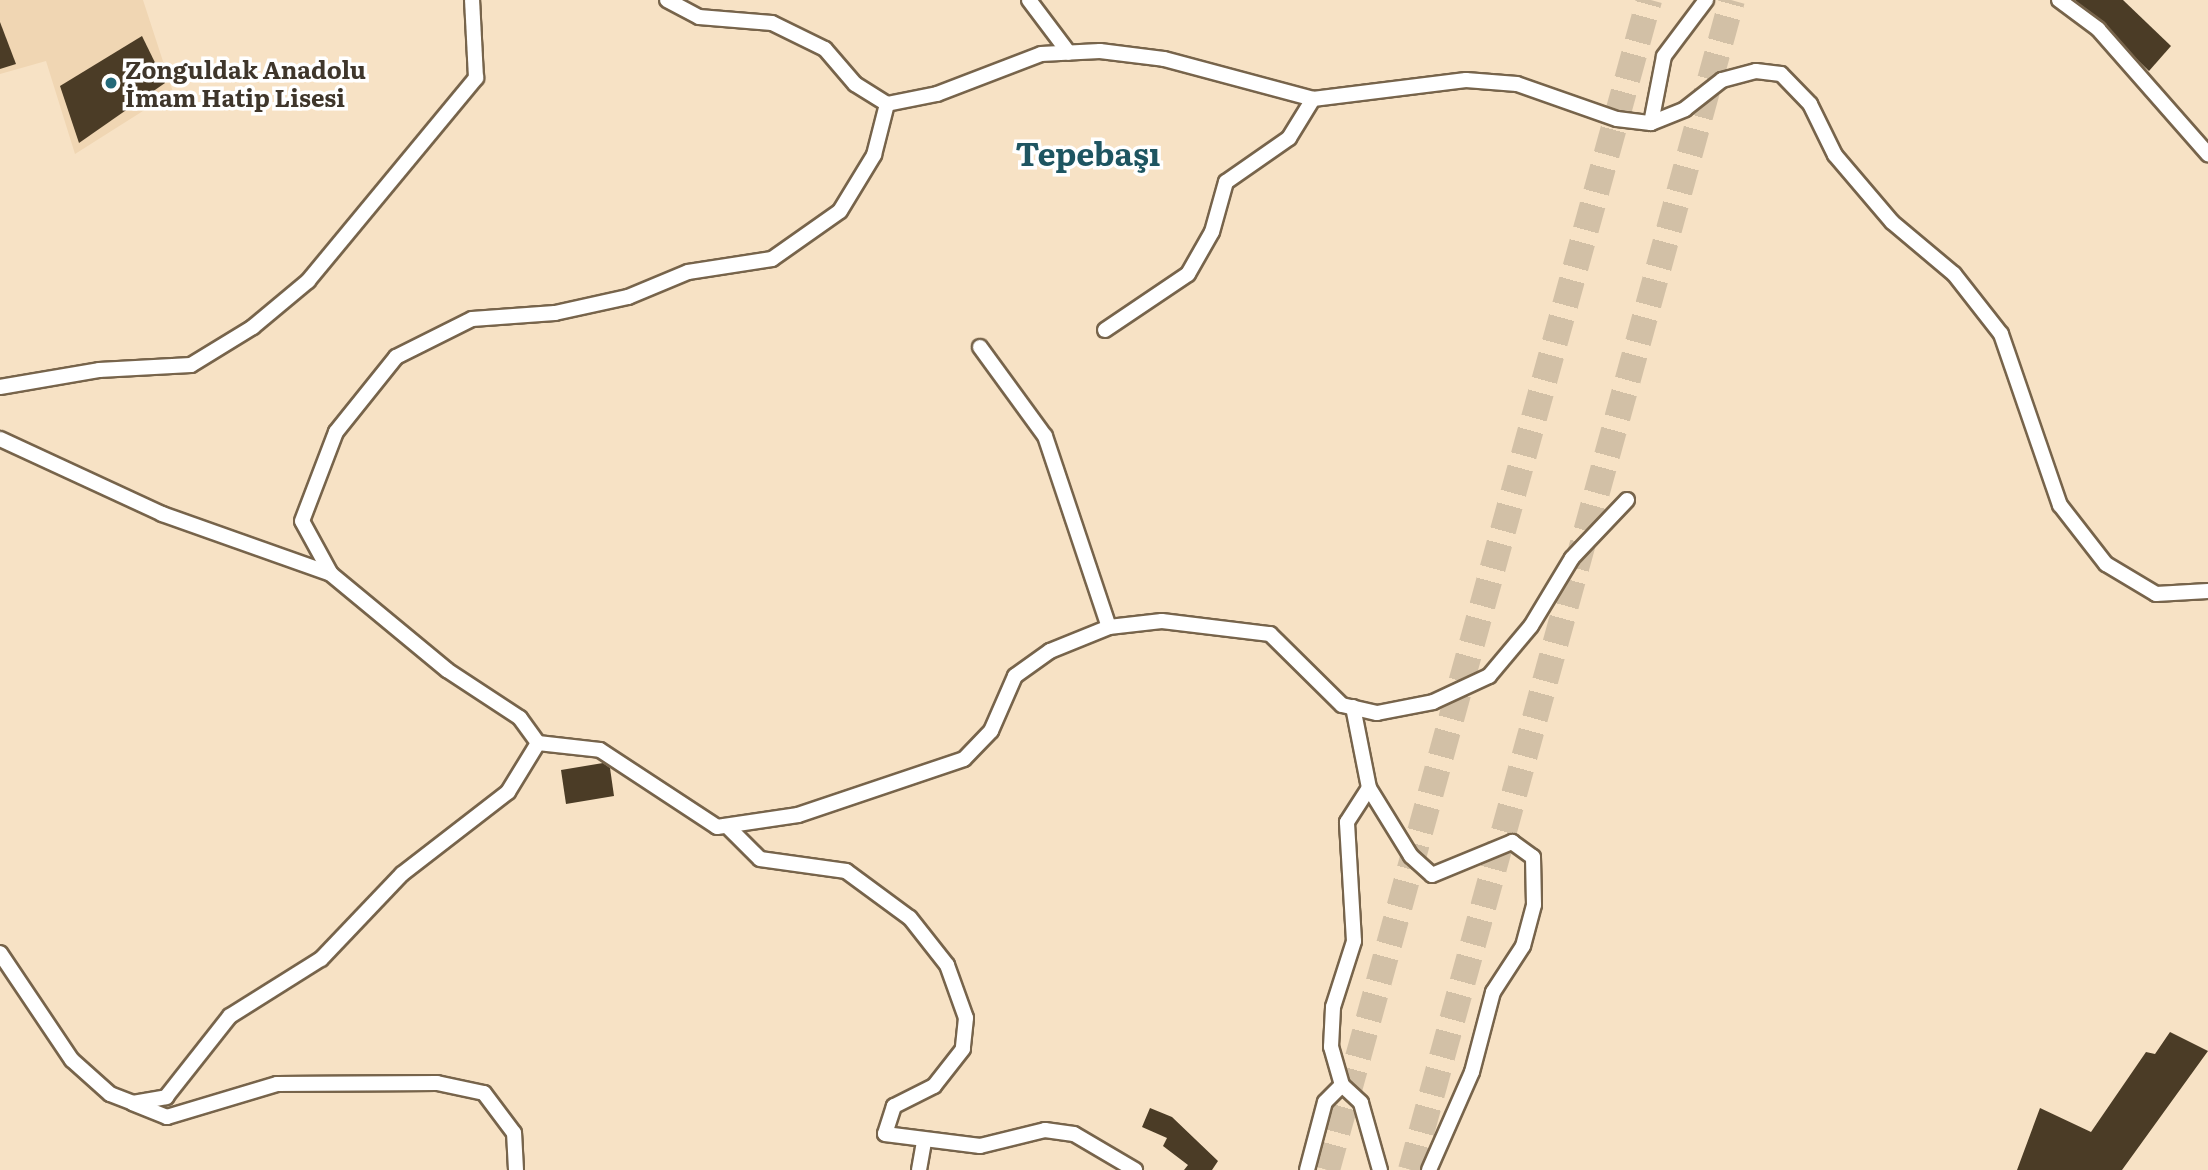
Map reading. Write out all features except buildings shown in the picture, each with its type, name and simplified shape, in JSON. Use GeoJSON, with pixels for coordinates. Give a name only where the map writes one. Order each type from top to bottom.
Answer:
{"type":"FeatureCollection","features":[{"type":"Feature","properties":{"kind":"street"},"geometry":{"type":"LineString","coordinates":[[0,387],[99,370],[191,365],[253,327],[308,281],[476,78],[472,0]]}},
{"type":"Feature","properties":{"kind":"street"},"geometry":{"type":"LineString","coordinates":[[667,0],[699,17],[772,23],[825,49],[855,84],[887,104],[936,94],[1041,54],[1069,53],[1164,59],[1313,99],[1479,81],[1517,84],[1617,119],[1651,123],[1685,109],[1722,80],[1756,71],[1780,75],[1810,104],[1835,155],[1875,203],[1954,274],[2001,334],[2060,505],[2106,564],[2156,594],[2208,591]]}},
{"type":"Feature","properties":{"kind":"street"},"geometry":{"type":"LineString","coordinates":[[1029,0],[1069,53]]}},
{"type":"Feature","properties":{"kind":"street"},"geometry":{"type":"LineString","coordinates":[[1651,123],[1664,55],[1706,0]]}},
{"type":"Feature","properties":{"kind":"street"},"geometry":{"type":"LineString","coordinates":[[2059,0],[2098,29],[2208,154]]}},
{"type":"Feature","properties":{"kind":"street"},"geometry":{"type":"LineString","coordinates":[[1105,331],[1188,274],[1212,232],[1226,182],[1290,138],[1313,99]]}},
{"type":"Feature","properties":{"kind":"street"},"geometry":{"type":"LineString","coordinates":[[331,574],[302,521],[336,432],[396,357],[472,319],[555,313],[628,297],[688,272],[772,259],[840,211],[874,155],[887,104]]}},
{"type":"Feature","properties":{"kind":"street"},"geometry":{"type":"LineString","coordinates":[[980,347],[1045,436],[1109,627]]}},
{"type":"Feature","properties":{"kind":"street"},"geometry":{"type":"LineString","coordinates":[[0,439],[162,514],[331,574],[447,670],[520,719],[537,743],[600,750],[717,827],[799,815],[964,759],[991,731],[1015,676],[1050,651],[1109,627],[1162,621],[1270,634],[1342,705],[1377,713],[1433,702],[1489,676],[1531,626],[1572,558],[1627,500]]}},
{"type":"Feature","properties":{"kind":"street"},"geometry":{"type":"LineString","coordinates":[[1353,707],[1369,788],[1411,856],[1432,874],[1512,842],[1533,857],[1534,905],[1523,946],[1493,992],[1472,1072],[1429,1170]]}},
{"type":"Feature","properties":{"kind":"street"},"geometry":{"type":"LineString","coordinates":[[133,1103],[166,1097],[230,1016],[321,959],[402,874],[508,792],[537,743]]}},
{"type":"Feature","properties":{"kind":"street"},"geometry":{"type":"LineString","coordinates":[[1369,788],[1348,822],[1354,941],[1332,1007],[1331,1047],[1342,1086],[1361,1103],[1380,1170]]}},
{"type":"Feature","properties":{"kind":"street"},"geometry":{"type":"LineString","coordinates":[[728,827],[760,859],[846,871],[910,918],[947,965],[966,1018],[963,1049],[934,1086],[894,1106],[885,1134],[924,1143],[980,1146],[1045,1130],[1074,1134],[1135,1170]]}},
{"type":"Feature","properties":{"kind":"street"},"geometry":{"type":"LineString","coordinates":[[0,953],[72,1060],[110,1094],[167,1118],[276,1084],[437,1083],[484,1093],[514,1133],[516,1170]]}},
{"type":"Feature","properties":{"kind":"street"},"geometry":{"type":"LineString","coordinates":[[1307,1170],[1325,1102],[1342,1086]]}},
{"type":"Feature","properties":{"kind":"street"},"geometry":{"type":"LineString","coordinates":[[919,1170],[924,1143]]}},
{"type":"Feature","properties":{"kind":"shaded area","name":"Zonguldak Anadolu İmam Hatip Lisesi"},"geometry":{"type":"Polygon","coordinates":[[[0,0],[143,0],[173,92],[75,154],[46,61],[0,74],[0,0]]]}},
{"type":"Feature","properties":{"kind":"tunnel"},"geometry":{"type":"LineString","coordinates":[[1327,1170],[1649,0]]}},
{"type":"Feature","properties":{"kind":"tunnel"},"geometry":{"type":"LineString","coordinates":[[1411,1170],[1732,0]]}},
{"type":"Feature","properties":{"kind":"place","name":"Zonguldak Anadolu İmam Hatip Lisesi"},"geometry":{"type":"Point","coordinates":[111,83]}},
{"type":"Feature","properties":{"kind":"district","name":"Tepebaşı"},"geometry":{"type":"Point","coordinates":[1088,152]}}]}
